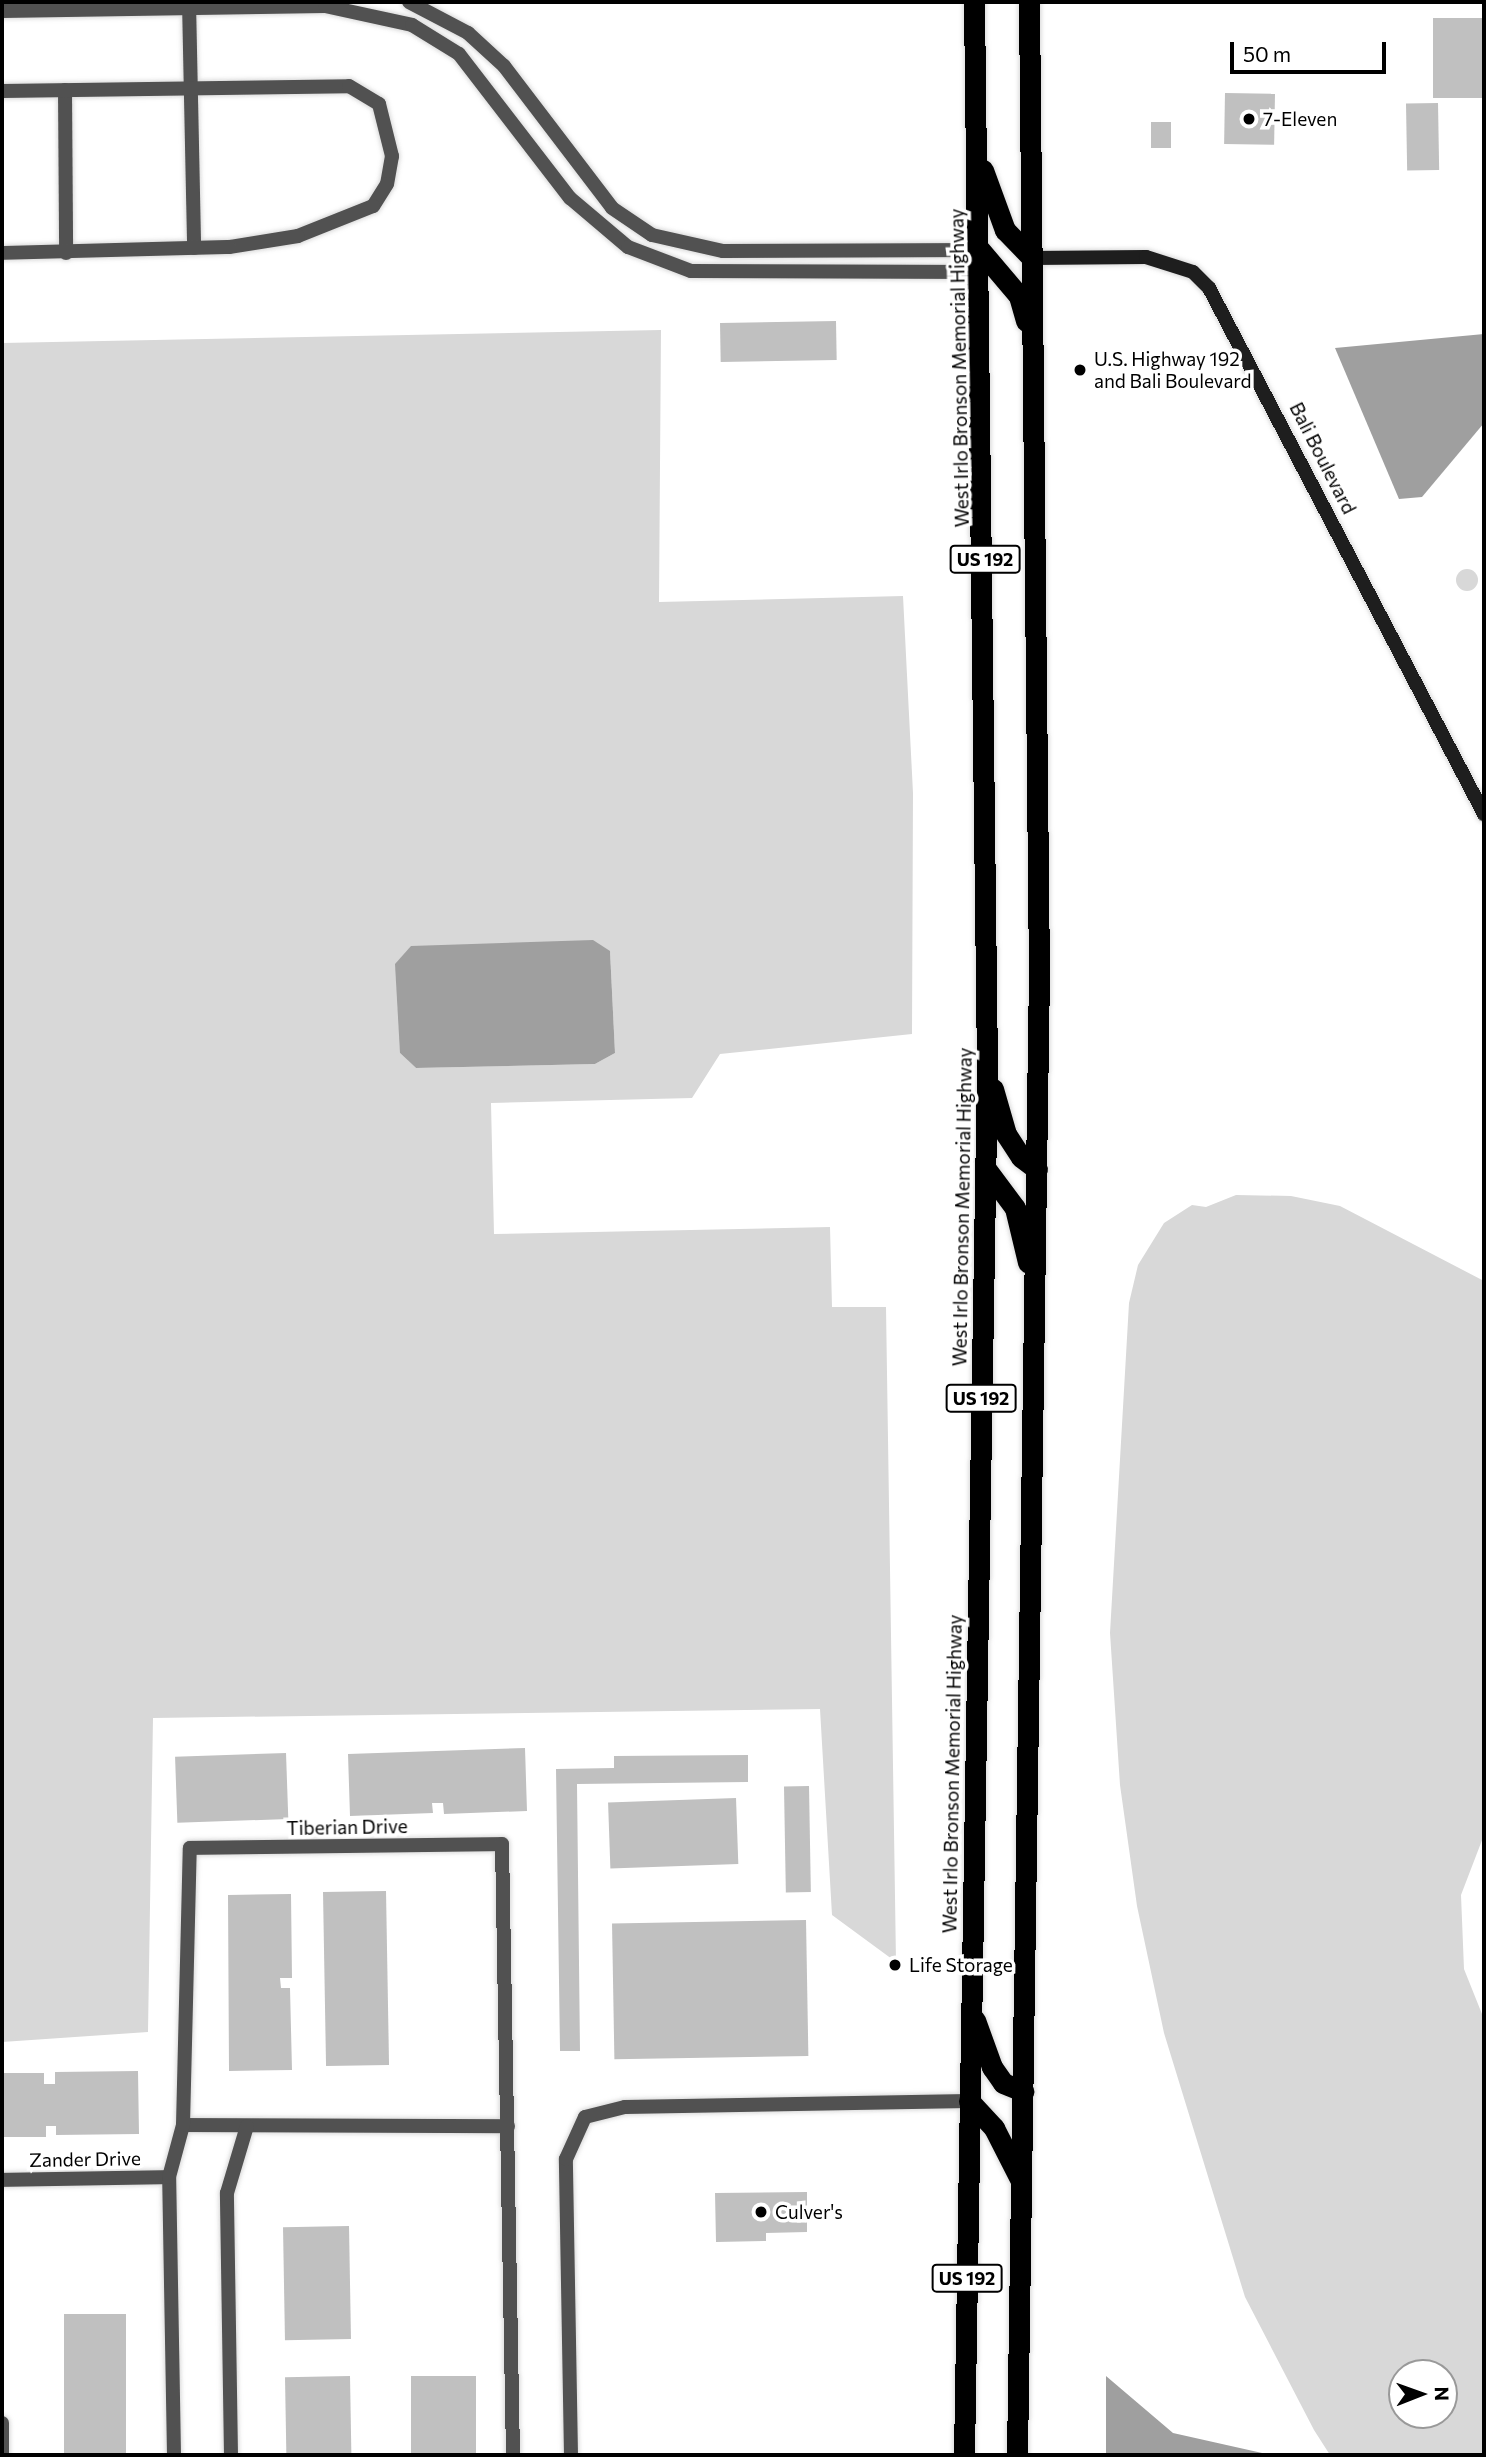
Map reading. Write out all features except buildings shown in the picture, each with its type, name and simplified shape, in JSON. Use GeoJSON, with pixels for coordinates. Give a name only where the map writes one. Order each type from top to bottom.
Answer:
{"type":"FeatureCollection","features":[{"type":"Feature","properties":{"kind":"highway","name":"West Irlo Bronson Memorial Highway"},"geometry":{"type":"LineString","coordinates":[[964,2455],[987,1067],[980,250],[974,2]]}},
{"type":"Feature","properties":{"kind":"highway","name":"US 192"},"geometry":{"type":"LineString","coordinates":[[1017,2455],[1037,1168],[1040,750],[1029,2]]}},
{"type":"Feature","properties":{"kind":"highway"},"geometry":{"type":"LineString","coordinates":[[977,153],[1005,230],[1032,258]]}},
{"type":"Feature","properties":{"kind":"highway"},"geometry":{"type":"LineString","coordinates":[[980,250],[1019,296],[1033,343]]}},
{"type":"Feature","properties":{"kind":"highway"},"geometry":{"type":"LineString","coordinates":[[987,1067],[1006,1134],[1021,1157],[1037,1168]]}},
{"type":"Feature","properties":{"kind":"highway"},"geometry":{"type":"LineString","coordinates":[[986,1169],[1015,1208],[1035,1291]]}},
{"type":"Feature","properties":{"kind":"highway"},"geometry":{"type":"LineString","coordinates":[[970,2004],[992,2067],[1003,2083],[1023,2091]]}},
{"type":"Feature","properties":{"kind":"highway"},"geometry":{"type":"LineString","coordinates":[[969,2101],[994,2128],[1021,2182]]}},
{"type":"Feature","properties":{"kind":"street"},"geometry":{"type":"LineString","coordinates":[[409,2],[468,33],[503,66],[612,208],[652,235],[723,251],[980,250]]}},
{"type":"Feature","properties":{"kind":"street"},"geometry":{"type":"LineString","coordinates":[[2,11],[189,4],[325,6],[412,25],[459,54],[570,198],[628,247],[691,271],[980,272]]}},
{"type":"Feature","properties":{"kind":"street"},"geometry":{"type":"LineString","coordinates":[[189,4],[194,248]]}},
{"type":"Feature","properties":{"kind":"street"},"geometry":{"type":"LineString","coordinates":[[2,92],[360,88],[385,115],[392,156],[381,196],[348,221],[260,244],[66,253],[2,253]]}},
{"type":"Feature","properties":{"kind":"street"},"geometry":{"type":"LineString","coordinates":[[65,90],[66,253]]}},
{"type":"Feature","properties":{"kind":"street"},"geometry":{"type":"LineString","coordinates":[[600,224],[612,208]]}},
{"type":"Feature","properties":{"kind":"street","name":"Bali Boulevard"},"geometry":{"type":"LineString","coordinates":[[1032,258],[1146,257],[1193,272],[1209,288],[1484,814]]}},
{"type":"Feature","properties":{"kind":"street","name":"Tiberian Drive"},"geometry":{"type":"LineString","coordinates":[[174,2455],[169,2177],[183,2125],[190,1848],[502,1844],[513,2455]]}},
{"type":"Feature","properties":{"kind":"street"},"geometry":{"type":"LineString","coordinates":[[571,2455],[566,2159],[585,2117],[625,2106],[969,2101]]}},
{"type":"Feature","properties":{"kind":"street"},"geometry":{"type":"LineString","coordinates":[[183,2125],[508,2126]]}},
{"type":"Feature","properties":{"kind":"street"},"geometry":{"type":"LineString","coordinates":[[231,2455],[227,2193],[247,2126]]}},
{"type":"Feature","properties":{"kind":"street","name":"Zander Drive"},"geometry":{"type":"LineString","coordinates":[[2,2180],[169,2177]]}},
{"type":"Feature","properties":{"kind":"street"},"geometry":{"type":"LineString","coordinates":[[2,2423],[2,2455]]}},
{"type":"Feature","properties":{"kind":"shaded area"},"geometry":{"type":"Polygon","coordinates":[[[661,330],[659,602],[903,596],[913,793],[912,1034],[720,1054],[692,1098],[491,1103],[494,1234],[830,1227],[832,1307],[886,1307],[896,1962],[832,1915],[820,1709],[153,1718],[148,2032],[2,2042],[2,343],[661,330]],[[610,951],[400,1053],[416,1068],[595,1064],[615,1053],[610,951]]]}},
{"type":"Feature","properties":{"kind":"shaded area"},"geometry":{"type":"Polygon","coordinates":[[[1484,334],[1484,423],[1422,497],[1399,499],[1335,348],[1484,334]]]}},
{"type":"Feature","properties":{"kind":"shaded area"},"geometry":{"type":"Polygon","coordinates":[[[1467,569],[1477,576],[1478,580],[1471,590],[1467,591],[1457,584],[1456,580],[1463,570],[1467,569]]]}},
{"type":"Feature","properties":{"kind":"shaded area"},"geometry":{"type":"Polygon","coordinates":[[[593,940],[610,951],[615,1053],[595,1064],[416,1068],[400,1053],[395,964],[411,946],[593,940]]]}},
{"type":"Feature","properties":{"kind":"shaded area"},"geometry":{"type":"Polygon","coordinates":[[[1236,1195],[1291,1196],[1340,1206],[1484,1281],[1484,1835],[1461,1895],[1464,1969],[1484,2019],[1484,2455],[1330,2455],[1314,2430],[1245,2297],[1164,2033],[1137,1906],[1120,1785],[1110,1633],[1129,1303],[1138,1265],[1164,1223],[1192,1205],[1206,1207],[1236,1195]]]}},
{"type":"Feature","properties":{"kind":"shaded area"},"geometry":{"type":"Polygon","coordinates":[[[1106,2376],[1173,2433],[1271,2455],[1106,2455],[1106,2376]]]}},
{"type":"Feature","properties":{"kind":"place","name":"7-Eleven"},"geometry":{"type":"Point","coordinates":[1249,119]}},
{"type":"Feature","properties":{"kind":"place","name":"U.S. Highway 192 and Bali Boulevard"},"geometry":{"type":"Point","coordinates":[1080,370]}},
{"type":"Feature","properties":{"kind":"place","name":"Life Storage"},"geometry":{"type":"Point","coordinates":[895,1965]}},
{"type":"Feature","properties":{"kind":"place","name":"Culver's"},"geometry":{"type":"Point","coordinates":[761,2212]}}]}
